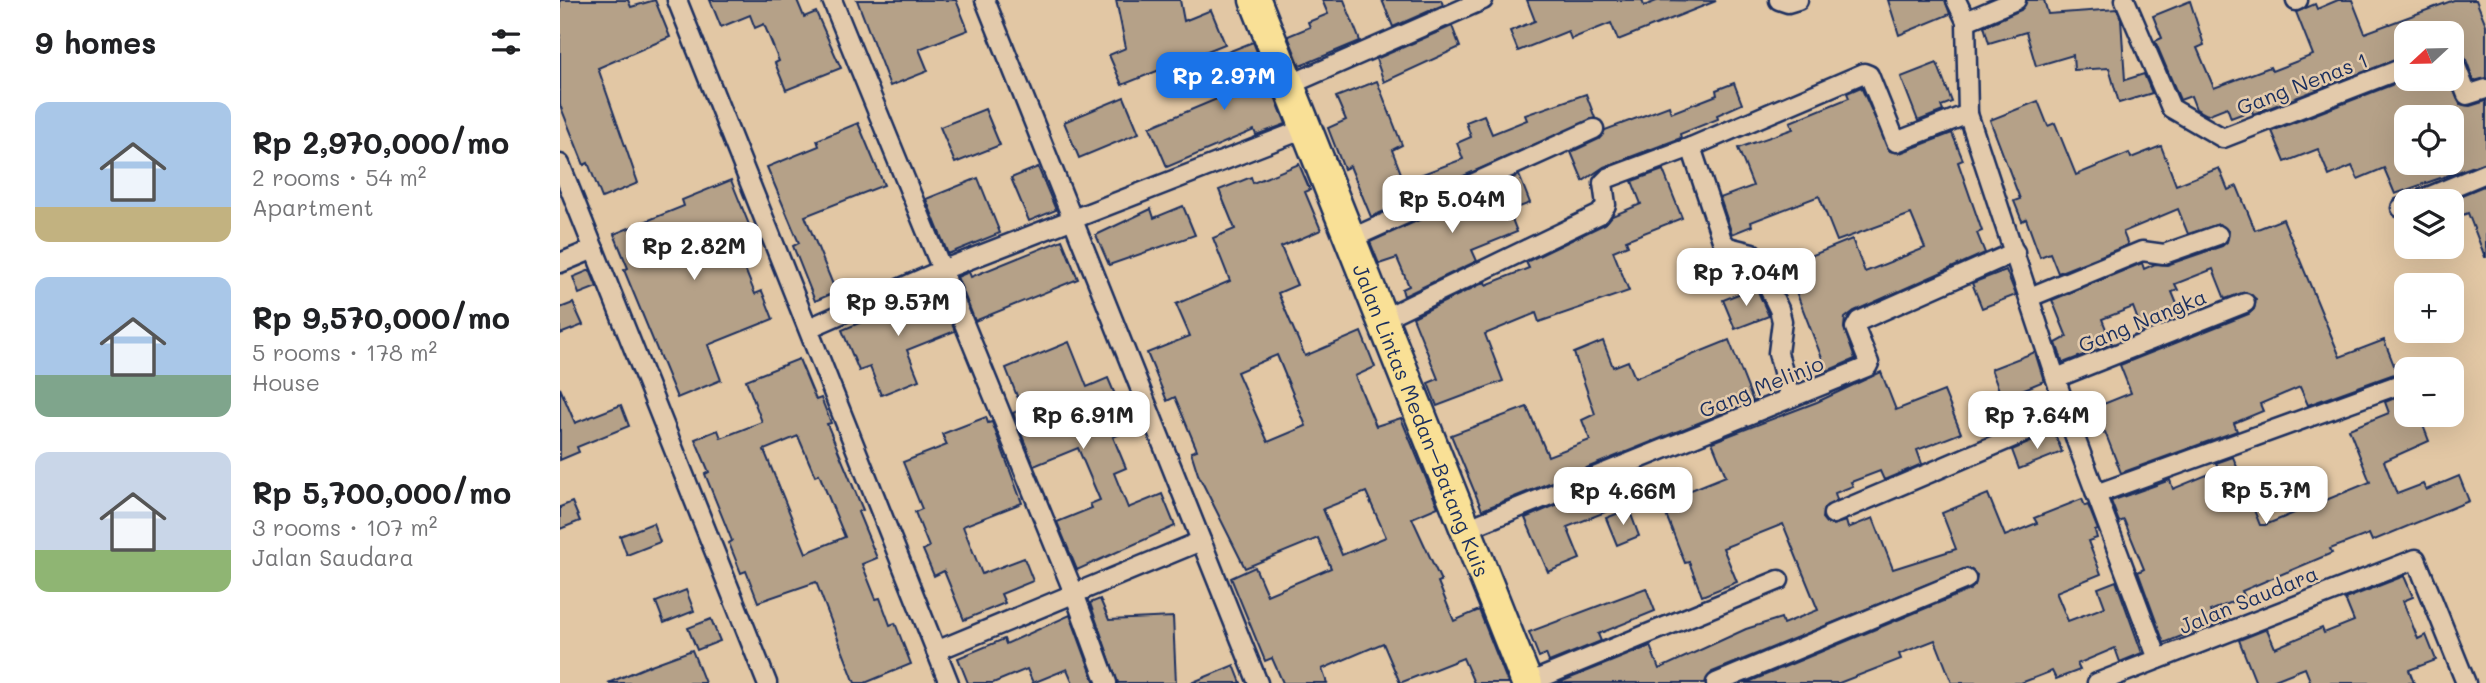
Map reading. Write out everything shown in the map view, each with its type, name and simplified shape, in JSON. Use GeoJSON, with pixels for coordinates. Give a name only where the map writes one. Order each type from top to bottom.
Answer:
{"type":"FeatureCollection","features":[{"type":"Feature","properties":{"kind":"highway","name":"Jalan Lintas Medan–Batang Kuis"},"geometry":{"type":"LineString","coordinates":[[1255,0],[1527,683]]}},
{"type":"Feature","properties":{"kind":"street"},"geometry":{"type":"LineString","coordinates":[[677,0],[949,683]]}},
{"type":"Feature","properties":{"kind":"street"},"geometry":{"type":"LineString","coordinates":[[832,0],[1074,593],[1107,683]]}},
{"type":"Feature","properties":{"kind":"street"},"geometry":{"type":"LineString","coordinates":[[985,0],[1258,683]]}},
{"type":"Feature","properties":{"kind":"street"},"geometry":{"type":"LineString","coordinates":[[1289,85],[1483,0]]}},
{"type":"Feature","properties":{"kind":"street"},"geometry":{"type":"LineString","coordinates":[[1956,0],[1966,21],[1968,114],[2068,414],[2158,659]]}},
{"type":"Feature","properties":{"kind":"street"},"geometry":{"type":"LineString","coordinates":[[1966,21],[2016,0]]}},
{"type":"Feature","properties":{"kind":"street","name":"Gang Nenas 1"},"geometry":{"type":"LineString","coordinates":[[2125,0],[2171,108],[2223,138],[2394,72]]}},
{"type":"Feature","properties":{"kind":"street"},"geometry":{"type":"LineString","coordinates":[[1382,319],[1600,214],[1605,208],[1603,187],[1608,178],[1692,147],[1865,73],[1896,142],[1968,114]]}},
{"type":"Feature","properties":{"kind":"street"},"geometry":{"type":"LineString","coordinates":[[2464,88],[2467,96],[2486,89]]}},
{"type":"Feature","properties":{"kind":"street"},"geometry":{"type":"LineString","coordinates":[[809,328],[942,271],[1307,128]]}},
{"type":"Feature","properties":{"kind":"street"},"geometry":{"type":"LineString","coordinates":[[1350,239],[1594,129]]}},
{"type":"Feature","properties":{"kind":"street"},"geometry":{"type":"LineString","coordinates":[[1692,147],[1722,240],[1728,247],[1752,253],[1773,293],[1782,321],[1780,366],[1790,398]]}},
{"type":"Feature","properties":{"kind":"street"},"geometry":{"type":"LineString","coordinates":[[560,164],[767,683]]}},
{"type":"Feature","properties":{"kind":"street"},"geometry":{"type":"LineString","coordinates":[[2447,189],[2486,173]]}},
{"type":"Feature","properties":{"kind":"street"},"geometry":{"type":"LineString","coordinates":[[2030,297],[2142,251],[2164,254],[2218,235]]}},
{"type":"Feature","properties":{"kind":"street"},"geometry":{"type":"LineString","coordinates":[[560,263],[594,248]]}},
{"type":"Feature","properties":{"kind":"street","name":"Gang Melinjo"},"geometry":{"type":"LineString","coordinates":[[1466,529],[1868,366],[1856,328],[1861,320],[2015,252]]}},
{"type":"Feature","properties":{"kind":"street","name":"Gang Nangka"},"geometry":{"type":"LineString","coordinates":[[2056,378],[2245,303]]}},
{"type":"Feature","properties":{"kind":"street"},"geometry":{"type":"LineString","coordinates":[[2096,494],[2394,386]]}},
{"type":"Feature","properties":{"kind":"street"},"geometry":{"type":"LineString","coordinates":[[1833,514],[2068,414]]}},
{"type":"Feature","properties":{"kind":"street"},"geometry":{"type":"LineString","coordinates":[[936,651],[1201,541]]}},
{"type":"Feature","properties":{"kind":"street","name":"Jalan Saudara"},"geometry":{"type":"LineString","coordinates":[[2096,683],[2416,559],[2466,683]]}},
{"type":"Feature","properties":{"kind":"street"},"geometry":{"type":"LineString","coordinates":[[1716,683],[1966,579]]}},
{"type":"Feature","properties":{"kind":"street"},"geometry":{"type":"LineString","coordinates":[[1527,683],[1779,580]]}},
{"type":"Feature","properties":{"kind":"building"},"geometry":{"type":"Polygon","coordinates":[[[560,0],[628,0],[631,7],[655,0],[670,37],[598,68],[638,183],[602,198],[588,163],[584,165],[560,105],[560,0]]]}},
{"type":"Feature","properties":{"kind":"building"},"geometry":{"type":"Polygon","coordinates":[[[710,0],[797,0],[804,17],[816,12],[841,68],[786,90],[775,63],[779,61],[764,24],[755,28],[750,15],[721,27],[710,0]]]}},
{"type":"Feature","properties":{"kind":"building"},"geometry":{"type":"Polygon","coordinates":[[[857,0],[956,0],[968,30],[919,49],[928,71],[890,86],[857,0]]]}},
{"type":"Feature","properties":{"kind":"building"},"geometry":{"type":"Polygon","coordinates":[[[1116,0],[1180,0],[1184,21],[1211,10],[1225,44],[1122,85],[1109,55],[1126,48],[1116,0]]]}},
{"type":"Feature","properties":{"kind":"building"},"geometry":{"type":"Polygon","coordinates":[[[1322,0],[1344,0],[1360,41],[1300,66],[1288,36],[1310,27],[1308,22],[1328,14],[1322,0]]]}},
{"type":"Feature","properties":{"kind":"building"},"geometry":{"type":"Polygon","coordinates":[[[1382,0],[1441,0],[1443,5],[1393,27],[1382,0]]]}},
{"type":"Feature","properties":{"kind":"building"},"geometry":{"type":"Polygon","coordinates":[[[1527,0],[1642,0],[1644,6],[1659,0],[1716,1],[1618,40],[1611,23],[1571,39],[1568,31],[1518,51],[1510,31],[1535,21],[1527,0]]]}},
{"type":"Feature","properties":{"kind":"building"},"geometry":{"type":"Polygon","coordinates":[[[1888,0],[1945,0],[1950,14],[1899,35],[1888,0]]]}},
{"type":"Feature","properties":{"kind":"building"},"geometry":{"type":"Polygon","coordinates":[[[2027,0],[2044,0],[2048,14],[2117,9],[2121,19],[2125,80],[2144,74],[2152,93],[2119,103],[2109,68],[2074,70],[2073,55],[2036,66],[2026,32],[1989,43],[1984,26],[2021,10],[2027,0]]]}},
{"type":"Feature","properties":{"kind":"building"},"geometry":{"type":"Polygon","coordinates":[[[2338,0],[2352,0],[2365,33],[2394,22],[2394,61],[2253,114],[2252,110],[2231,118],[2227,107],[2207,115],[2196,109],[2191,96],[2180,100],[2155,41],[2162,38],[2153,16],[2190,1],[2204,45],[2197,48],[2214,88],[2270,67],[2272,71],[2313,55],[2296,12],[2315,4],[2317,9],[2338,0]]]}},
{"type":"Feature","properties":{"kind":"building"},"geometry":{"type":"Polygon","coordinates":[[[2454,0],[2476,0],[2486,25],[2486,78],[2474,81],[2464,54],[2464,21],[2397,21],[2454,0]]]}},
{"type":"Feature","properties":{"kind":"building"},"geometry":{"type":"Polygon","coordinates":[[[1452,26],[1460,47],[1384,82],[1376,59],[1452,26]]]}},
{"type":"Feature","properties":{"kind":"building"},"geometry":{"type":"Polygon","coordinates":[[[1253,42],[1286,124],[1256,135],[1254,130],[1167,167],[1150,127],[1236,91],[1220,55],[1253,42]]]}},
{"type":"Feature","properties":{"kind":"building"},"geometry":{"type":"Polygon","coordinates":[[[1937,63],[1952,102],[1941,106],[1943,111],[1918,121],[1901,77],[1937,63]]]}},
{"type":"Feature","properties":{"kind":"building"},"geometry":{"type":"Polygon","coordinates":[[[1377,81],[1402,145],[1392,150],[1404,181],[1463,159],[1457,143],[1471,137],[1466,122],[1484,115],[1492,134],[1527,120],[1525,115],[1586,94],[1595,118],[1371,217],[1350,166],[1344,169],[1328,128],[1346,120],[1336,97],[1377,81]]]}},
{"type":"Feature","properties":{"kind":"building"},"geometry":{"type":"Polygon","coordinates":[[[1734,83],[1742,104],[1717,115],[1718,119],[1680,134],[1681,138],[1604,167],[1583,181],[1571,152],[1599,139],[1605,130],[1669,106],[1671,113],[1717,95],[1716,90],[1734,83]]]}},
{"type":"Feature","properties":{"kind":"building"},"geometry":{"type":"Polygon","coordinates":[[[2394,84],[2394,91],[2454,91],[2460,104],[2470,106],[2486,101],[2486,162],[2464,170],[2464,105],[2394,105],[2394,175],[2449,175],[2409,189],[2394,189],[2394,192],[2384,168],[2358,179],[2352,166],[2329,176],[2318,149],[2285,162],[2272,131],[2394,84]]]}},
{"type":"Feature","properties":{"kind":"building"},"geometry":{"type":"Polygon","coordinates":[[[1861,87],[1890,151],[1900,153],[1952,133],[1963,160],[1958,162],[1982,231],[1977,233],[1985,253],[1854,311],[1845,318],[1844,328],[1855,359],[1827,371],[1786,266],[1852,239],[1865,272],[1925,248],[1911,214],[1837,241],[1819,196],[1751,222],[1752,226],[1732,234],[1720,198],[1753,186],[1738,148],[1793,129],[1790,122],[1849,98],[1847,93],[1861,87]]]}},
{"type":"Feature","properties":{"kind":"building"},"geometry":{"type":"Polygon","coordinates":[[[1124,97],[1139,133],[1079,158],[1064,122],[1124,97]]]}},
{"type":"Feature","properties":{"kind":"building"},"geometry":{"type":"Polygon","coordinates":[[[2038,101],[2048,126],[2055,123],[2076,175],[2129,153],[2131,158],[2161,146],[2176,185],[2219,168],[2228,190],[2237,186],[2255,230],[2283,219],[2340,357],[2384,340],[2394,365],[2394,374],[2308,405],[2300,387],[2260,404],[2263,411],[2234,423],[2237,431],[2121,473],[2105,432],[2100,434],[2091,409],[2131,393],[2120,365],[2249,314],[2254,309],[2256,299],[2246,292],[2225,299],[2213,269],[2175,284],[2178,290],[2172,292],[2182,316],[2142,331],[2133,307],[2102,319],[2112,344],[2063,363],[2056,343],[2067,337],[2052,300],[2142,263],[2144,269],[2155,264],[2167,265],[2222,246],[2227,242],[2229,232],[2219,224],[2188,234],[2178,209],[2123,232],[2128,245],[2058,273],[2050,253],[2040,257],[2026,219],[2022,221],[2014,201],[2020,199],[1990,120],[2038,101]]]}},
{"type":"Feature","properties":{"kind":"building"},"geometry":{"type":"Polygon","coordinates":[[[985,109],[1000,145],[955,163],[940,127],[985,109]]]}},
{"type":"Feature","properties":{"kind":"building"},"geometry":{"type":"Polygon","coordinates":[[[858,123],[884,185],[805,216],[836,292],[815,301],[793,246],[799,243],[767,167],[819,146],[817,140],[858,123]]]}},
{"type":"Feature","properties":{"kind":"building"},"geometry":{"type":"Polygon","coordinates":[[[1299,164],[1310,190],[1305,192],[1321,230],[1281,247],[1297,285],[1278,293],[1305,356],[1361,332],[1375,367],[1355,376],[1376,426],[1401,418],[1438,507],[1412,518],[1441,581],[1438,582],[1454,621],[1479,610],[1508,683],[1474,683],[1463,658],[1400,683],[1383,643],[1322,669],[1327,683],[1283,683],[1272,658],[1265,661],[1231,578],[1255,567],[1267,595],[1331,568],[1318,538],[1245,568],[1198,474],[1191,452],[1197,450],[1175,397],[1167,401],[1147,353],[1190,336],[1176,304],[1230,281],[1213,238],[1235,229],[1219,190],[1251,177],[1253,183],[1299,164]],[[1277,355],[1237,372],[1268,442],[1306,426],[1277,355]],[[1366,492],[1323,509],[1342,555],[1386,537],[1366,492]]]}},
{"type":"Feature","properties":{"kind":"building"},"geometry":{"type":"Polygon","coordinates":[[[1038,167],[1056,210],[1029,221],[1011,178],[1038,167]]]}},
{"type":"Feature","properties":{"kind":"building"},"geometry":{"type":"Polygon","coordinates":[[[1663,170],[1682,218],[1626,240],[1628,245],[1613,251],[1629,291],[1539,322],[1536,313],[1485,334],[1503,381],[1437,406],[1428,383],[1438,379],[1413,317],[1485,282],[1486,285],[1529,268],[1526,262],[1605,224],[1612,216],[1641,204],[1632,181],[1663,170]]]}},
{"type":"Feature","properties":{"kind":"building"},"geometry":{"type":"Polygon","coordinates":[[[1519,175],[1530,203],[1509,211],[1517,232],[1472,250],[1477,261],[1404,296],[1402,289],[1409,286],[1397,258],[1379,264],[1370,242],[1519,175]]]}},
{"type":"Feature","properties":{"kind":"building"},"geometry":{"type":"Polygon","coordinates":[[[978,178],[1000,233],[948,254],[926,199],[978,178]]]}},
{"type":"Feature","properties":{"kind":"building"},"geometry":{"type":"Polygon","coordinates":[[[731,180],[758,247],[739,254],[755,294],[762,291],[773,319],[708,345],[721,380],[677,398],[624,270],[628,268],[614,234],[684,206],[682,200],[731,180]]]}},
{"type":"Feature","properties":{"kind":"building"},"geometry":{"type":"Polygon","coordinates":[[[2486,185],[2486,257],[2468,213],[2464,214],[2464,194],[2486,185]]]}},
{"type":"Feature","properties":{"kind":"building"},"geometry":{"type":"Polygon","coordinates":[[[1183,206],[1195,235],[1109,265],[1096,235],[1151,209],[1154,218],[1183,206]]]}},
{"type":"Feature","properties":{"kind":"building"},"geometry":{"type":"Polygon","coordinates":[[[1062,240],[1078,279],[975,321],[957,277],[969,272],[971,277],[1062,240]]]}},
{"type":"Feature","properties":{"kind":"building"},"geometry":{"type":"Polygon","coordinates":[[[590,270],[597,287],[579,294],[573,277],[590,270]]]}},
{"type":"Feature","properties":{"kind":"building"},"geometry":{"type":"Polygon","coordinates":[[[2006,270],[2016,295],[1982,308],[1972,283],[2006,270]]]}},
{"type":"Feature","properties":{"kind":"building"},"geometry":{"type":"Polygon","coordinates":[[[936,285],[955,331],[907,350],[919,380],[881,395],[870,367],[859,371],[842,330],[886,312],[884,308],[936,285]]]}},
{"type":"Feature","properties":{"kind":"building"},"geometry":{"type":"Polygon","coordinates":[[[1756,287],[1769,316],[1735,329],[1723,300],[1756,287]]]}},
{"type":"Feature","properties":{"kind":"building"},"geometry":{"type":"Polygon","coordinates":[[[573,303],[583,325],[560,334],[560,308],[573,303]]]}},
{"type":"Feature","properties":{"kind":"building"},"geometry":{"type":"Polygon","coordinates":[[[1729,340],[1753,401],[1482,510],[1451,435],[1527,407],[1548,456],[1590,440],[1582,420],[1595,414],[1574,353],[1603,341],[1613,367],[1628,361],[1635,378],[1729,340]]]}},
{"type":"Feature","properties":{"kind":"building"},"geometry":{"type":"Polygon","coordinates":[[[1069,342],[1087,387],[1108,378],[1130,430],[1113,437],[1126,468],[1114,473],[1128,508],[1162,494],[1175,526],[1077,570],[1057,522],[1092,508],[1090,504],[1100,500],[1078,448],[1034,466],[1013,413],[1022,409],[1006,368],[1069,342]]]}},
{"type":"Feature","properties":{"kind":"building"},"geometry":{"type":"Polygon","coordinates":[[[2035,352],[2044,381],[2002,398],[1991,369],[2035,352]]]}},
{"type":"Feature","properties":{"kind":"building"},"geometry":{"type":"Polygon","coordinates":[[[799,359],[816,400],[821,398],[831,423],[827,424],[863,510],[858,512],[877,558],[862,564],[876,599],[880,598],[890,625],[895,623],[911,664],[865,683],[855,683],[816,582],[758,602],[746,571],[741,573],[729,543],[732,541],[705,474],[709,472],[695,439],[718,430],[721,438],[762,422],[746,380],[799,359]],[[798,436],[764,450],[806,553],[845,537],[819,474],[815,476],[798,436]]]}},
{"type":"Feature","properties":{"kind":"building"},"geometry":{"type":"Polygon","coordinates":[[[1881,372],[1896,410],[1944,391],[1961,433],[1917,450],[1922,464],[1884,480],[1880,471],[1851,482],[1853,486],[1835,493],[1837,500],[1824,508],[1822,518],[1826,523],[1832,525],[1846,521],[1848,528],[1873,518],[1893,569],[1956,549],[1942,513],[1988,494],[2005,536],[2037,523],[2034,518],[2082,499],[2085,506],[2088,505],[2098,530],[2095,531],[2097,538],[2088,541],[2101,574],[2056,592],[2068,621],[2105,607],[2098,588],[2116,581],[2142,653],[2120,662],[2115,648],[2077,664],[2080,670],[2056,679],[2052,671],[2021,683],[1952,683],[1935,640],[1899,654],[1901,659],[1839,683],[1746,683],[1970,590],[1975,585],[1977,575],[1967,568],[1712,672],[1705,683],[1558,683],[1650,646],[1659,669],[1746,629],[1781,618],[1783,624],[1818,610],[1783,524],[1723,548],[1737,582],[1702,596],[1689,562],[1685,563],[1661,502],[1726,476],[1712,442],[1817,402],[1881,372]]]}},
{"type":"Feature","properties":{"kind":"building"},"geometry":{"type":"Polygon","coordinates":[[[560,388],[575,423],[621,405],[629,426],[577,447],[579,452],[560,460],[560,388]]]}},
{"type":"Feature","properties":{"kind":"building"},"geometry":{"type":"Polygon","coordinates":[[[2394,398],[2394,427],[2424,427],[2429,441],[2384,461],[2397,494],[2423,484],[2426,490],[2459,476],[2469,501],[2372,541],[2369,534],[2330,549],[2332,553],[2242,591],[2245,597],[2210,611],[2215,623],[2164,643],[2138,572],[2144,569],[2124,520],[2119,522],[2111,501],[2170,480],[2173,489],[2219,470],[2216,463],[2233,457],[2260,525],[2265,525],[2370,482],[2349,429],[2389,413],[2385,402],[2394,398]]]}},
{"type":"Feature","properties":{"kind":"building"},"geometry":{"type":"Polygon","coordinates":[[[986,417],[988,423],[992,422],[1022,503],[963,526],[982,574],[1024,558],[1033,581],[1001,594],[1005,603],[964,620],[944,571],[934,576],[923,550],[929,547],[915,512],[922,509],[903,462],[947,445],[942,434],[986,417]]]}},
{"type":"Feature","properties":{"kind":"building"},"geometry":{"type":"Polygon","coordinates":[[[2054,432],[2062,452],[2019,469],[2012,450],[2054,432]]]}},
{"type":"Feature","properties":{"kind":"building"},"geometry":{"type":"Polygon","coordinates":[[[1599,487],[1608,511],[1567,527],[1580,559],[1548,572],[1525,518],[1599,487]]]}},
{"type":"Feature","properties":{"kind":"building"},"geometry":{"type":"Polygon","coordinates":[[[572,502],[580,521],[560,529],[560,507],[572,502]]]}},
{"type":"Feature","properties":{"kind":"building"},"geometry":{"type":"Polygon","coordinates":[[[1629,509],[1639,536],[1617,545],[1606,518],[1629,509]]]}},
{"type":"Feature","properties":{"kind":"building"},"geometry":{"type":"Polygon","coordinates":[[[653,523],[660,542],[627,555],[620,536],[653,523]]]}},
{"type":"Feature","properties":{"kind":"building"},"geometry":{"type":"Polygon","coordinates":[[[2404,576],[2413,597],[2403,601],[2418,639],[2426,635],[2436,660],[2409,670],[2414,683],[2311,683],[2305,668],[2267,683],[2256,683],[2239,640],[2267,629],[2275,648],[2322,628],[2324,633],[2354,621],[2345,599],[2404,576]]]}},
{"type":"Feature","properties":{"kind":"building"},"geometry":{"type":"Polygon","coordinates":[[[1646,588],[1655,611],[1598,634],[1601,641],[1549,662],[1546,654],[1539,657],[1529,632],[1646,588]]]}},
{"type":"Feature","properties":{"kind":"building"},"geometry":{"type":"Polygon","coordinates":[[[686,590],[694,611],[664,623],[656,602],[686,590]]]}},
{"type":"Feature","properties":{"kind":"building"},"geometry":{"type":"Polygon","coordinates":[[[1100,599],[1109,620],[1173,617],[1176,683],[1118,683],[1090,603],[1100,599]]]}},
{"type":"Feature","properties":{"kind":"building"},"geometry":{"type":"Polygon","coordinates":[[[1070,615],[1095,683],[1073,683],[1067,669],[1033,683],[1027,669],[993,683],[968,683],[958,658],[1004,639],[1006,644],[1070,615]]]}},
{"type":"Feature","properties":{"kind":"building"},"geometry":{"type":"Polygon","coordinates":[[[711,619],[720,641],[697,650],[688,628],[711,619]]]}},
{"type":"Feature","properties":{"kind":"building"},"geometry":{"type":"Polygon","coordinates":[[[692,650],[705,683],[608,683],[651,665],[692,650]]]}},
{"type":"Feature","properties":{"kind":"building"},"geometry":{"type":"Polygon","coordinates":[[[1234,665],[1241,683],[1191,683],[1234,665]]]}}]}
